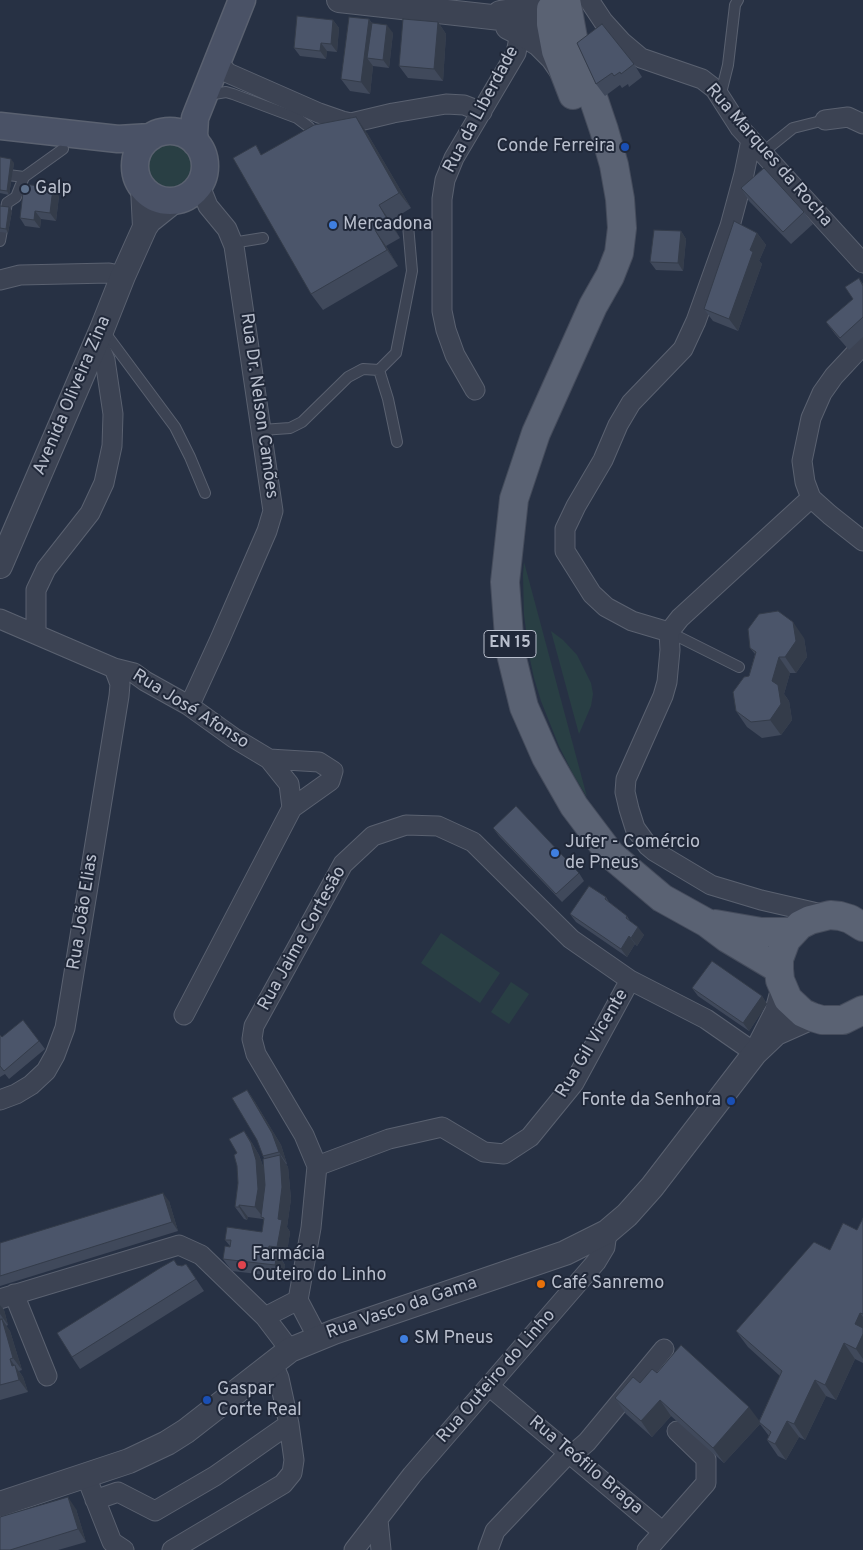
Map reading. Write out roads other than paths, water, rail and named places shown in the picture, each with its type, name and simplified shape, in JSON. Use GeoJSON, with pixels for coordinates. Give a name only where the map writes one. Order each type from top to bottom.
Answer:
{"type":"FeatureCollection","features":[{"type":"Feature","properties":{"kind":"main road"},"geometry":{"type":"LineString","coordinates":[[196,143],[194,128],[200,103],[242,0]]}},
{"type":"Feature","properties":{"kind":"main road"},"geometry":{"type":"LineString","coordinates":[[551,0],[551,24],[563,20]]}},
{"type":"Feature","properties":{"kind":"main road"},"geometry":{"type":"LineString","coordinates":[[563,20],[556,51],[594,156],[603,206],[601,273],[593,306]]}},
{"type":"Feature","properties":{"kind":"main road"},"geometry":{"type":"LineString","coordinates":[[563,20],[604,130],[612,156],[620,199],[622,228],[619,253],[610,276],[593,306]]}},
{"type":"Feature","properties":{"kind":"main road"},"geometry":{"type":"LineString","coordinates":[[140,181],[135,166],[142,144],[185,121],[200,103]]}},
{"type":"Feature","properties":{"kind":"main road"},"geometry":{"type":"LineString","coordinates":[[0,126],[118,139],[162,134],[184,134],[201,149],[205,160],[205,171],[187,194],[162,200],[151,196],[124,162],[114,156],[0,142]]}},
{"type":"Feature","properties":{"kind":"main road"},"geometry":{"type":"LineString","coordinates":[[45,130],[63,149]]}},
{"type":"Feature","properties":{"kind":"main road","name":"EN 15"},"geometry":{"type":"LineString","coordinates":[[593,306],[536,433],[514,499],[504,582],[510,650],[524,707],[546,757],[574,806],[611,855],[662,898],[707,923],[781,979]]}},
{"type":"Feature","properties":{"kind":"main road"},"geometry":{"type":"LineString","coordinates":[[851,919],[810,920],[793,932],[782,949],[781,979],[795,1006],[812,1018],[833,1021],[856,1019]]}},
{"type":"Feature","properties":{"kind":"main road","name":"EN 15"},"geometry":{"type":"LineString","coordinates":[[707,923],[761,932],[793,932]]}},
{"type":"Feature","properties":{"kind":"street"},"geometry":{"type":"LineString","coordinates":[[339,0],[518,20],[539,25],[563,20]]}},
{"type":"Feature","properties":{"kind":"street"},"geometry":{"type":"LineString","coordinates":[[481,16],[519,10],[536,4],[541,0]]}},
{"type":"Feature","properties":{"kind":"street","name":"Rua Marques da Rocha"},"geometry":{"type":"LineString","coordinates":[[563,20],[592,4],[603,21],[622,42],[641,58],[702,79],[715,89],[740,128],[863,263]]}},
{"type":"Feature","properties":{"kind":"street"},"geometry":{"type":"LineString","coordinates":[[481,16],[520,33],[539,44],[553,58],[566,76]]}},
{"type":"Feature","properties":{"kind":"street","name":"Rua da Liberdade"},"geometry":{"type":"LineString","coordinates":[[475,390],[455,355],[446,330],[442,311],[442,209],[445,180],[454,158],[516,53],[520,33]]}},
{"type":"Feature","properties":{"kind":"street"},"geometry":{"type":"LineString","coordinates":[[220,57],[222,67],[228,73],[319,113],[351,123],[393,113],[446,104],[464,105],[482,112]]}},
{"type":"Feature","properties":{"kind":"street"},"geometry":{"type":"LineString","coordinates":[[825,120],[848,118],[863,124]]}},
{"type":"Feature","properties":{"kind":"street"},"geometry":{"type":"LineString","coordinates":[[669,632],[632,621],[606,607],[592,594],[565,551],[565,529],[576,506],[604,460],[618,424],[631,403],[683,349],[696,320],[730,226],[744,174],[756,146]]}},
{"type":"Feature","properties":{"kind":"street"},"geometry":{"type":"LineString","coordinates":[[140,181],[146,227]]}},
{"type":"Feature","properties":{"kind":"street","name":"Rua Dr. Nelson Camões"},"geometry":{"type":"LineString","coordinates":[[187,194],[206,206],[215,215],[227,229],[232,243],[273,511],[267,531],[228,621],[193,698],[188,705]]}},
{"type":"Feature","properties":{"kind":"street","name":"Avenida Oliveira Zina"},"geometry":{"type":"LineString","coordinates":[[0,566],[100,334],[122,276],[149,221],[187,194]]}},
{"type":"Feature","properties":{"kind":"street"},"geometry":{"type":"LineString","coordinates":[[0,280],[20,275],[109,273],[122,276]]}},
{"type":"Feature","properties":{"kind":"street"},"geometry":{"type":"LineString","coordinates":[[36,634],[36,590],[46,568],[90,513],[104,483],[112,446],[113,414],[100,334]]}},
{"type":"Feature","properties":{"kind":"street"},"geometry":{"type":"LineString","coordinates":[[863,345],[834,376],[822,393],[811,418],[802,462],[805,482],[811,498],[863,541]]}},
{"type":"Feature","properties":{"kind":"street"},"geometry":{"type":"LineString","coordinates":[[811,498],[680,618],[669,632],[670,650],[663,696],[626,779],[627,801],[635,828],[654,851],[711,885],[761,900],[851,919]]}},
{"type":"Feature","properties":{"kind":"street","name":"Rua José Afonso"},"geometry":{"type":"LineString","coordinates":[[0,619],[114,668],[134,672],[188,705],[234,738],[269,759],[289,784],[292,808]]}},
{"type":"Feature","properties":{"kind":"street","name":"Rua João Elias"},"geometry":{"type":"LineString","coordinates":[[0,1100],[16,1094],[31,1085],[46,1071],[55,1055],[65,1028],[119,696],[120,684],[114,668]]}},
{"type":"Feature","properties":{"kind":"street"},"geometry":{"type":"LineString","coordinates":[[119,696],[123,688],[145,680]]}},
{"type":"Feature","properties":{"kind":"street","name":"Rua José Afonso"},"geometry":{"type":"LineString","coordinates":[[184,1015],[292,808],[330,781],[334,770],[319,762],[269,759]]}},
{"type":"Feature","properties":{"kind":"street","name":"Rua Jaime Cortesão"},"geometry":{"type":"LineString","coordinates":[[317,1166],[304,1136],[256,1054],[252,1040],[254,1026],[343,864],[373,836],[406,825],[438,826],[473,842],[571,939],[630,980],[706,1019],[755,1053]]}},
{"type":"Feature","properties":{"kind":"street","name":"Rua Vasco da Gama"},"geometry":{"type":"LineString","coordinates":[[755,1053],[777,1012],[781,979]]}},
{"type":"Feature","properties":{"kind":"street","name":"Rua Gil Vicente"},"geometry":{"type":"LineString","coordinates":[[317,1166],[389,1139],[442,1127],[484,1152],[504,1154],[530,1137],[574,1083],[630,980]]}},
{"type":"Feature","properties":{"kind":"street","name":"Rua Vasco da Gama"},"geometry":{"type":"LineString","coordinates":[[0,1504],[129,1461],[167,1443],[186,1431],[281,1357],[318,1338],[531,1265],[565,1252],[607,1232],[627,1215],[652,1187],[755,1053],[776,1033],[812,1018]]}},
{"type":"Feature","properties":{"kind":"street"},"geometry":{"type":"LineString","coordinates":[[317,1166],[311,1228],[298,1300],[318,1338]]}},
{"type":"Feature","properties":{"kind":"street","name":"Rua Outeiro do Linho"},"geometry":{"type":"LineString","coordinates":[[354,1550],[412,1475],[596,1262],[604,1247],[607,1232]]}},
{"type":"Feature","properties":{"kind":"street"},"geometry":{"type":"LineString","coordinates":[[46,1376],[7,1297],[179,1245],[201,1254],[265,1317],[281,1357],[279,1378],[289,1424],[294,1460],[292,1472],[283,1484],[172,1550]]}},
{"type":"Feature","properties":{"kind":"street"},"geometry":{"type":"LineString","coordinates":[[265,1317],[298,1300]]}},
{"type":"Feature","properties":{"kind":"street"},"geometry":{"type":"LineString","coordinates":[[488,1550],[495,1531],[564,1458],[572,1455],[587,1442],[664,1349]]}},
{"type":"Feature","properties":{"kind":"street","name":"Rua Teófilo Braga"},"geometry":{"type":"LineString","coordinates":[[489,1386],[663,1532]]}},
{"type":"Feature","properties":{"kind":"street"},"geometry":{"type":"LineString","coordinates":[[96,1500],[118,1492],[155,1511],[215,1476],[289,1424]]}},
{"type":"Feature","properties":{"kind":"street"},"geometry":{"type":"LineString","coordinates":[[647,1550],[706,1483],[706,1460],[677,1431]]}},
{"type":"Feature","properties":{"kind":"street"},"geometry":{"type":"LineString","coordinates":[[86,1476],[112,1542],[124,1550]]}},
{"type":"Feature","properties":{"kind":"street"},"geometry":{"type":"LineString","coordinates":[[378,1520],[381,1550]]}},
{"type":"Feature","properties":{"kind":"lane"},"geometry":{"type":"LineString","coordinates":[[720,97],[728,65],[738,0]]}},
{"type":"Feature","properties":{"kind":"lane"},"geometry":{"type":"LineString","coordinates":[[200,103],[208,94],[216,92],[233,94],[297,118],[309,127],[321,143]]}},
{"type":"Feature","properties":{"kind":"lane"},"geometry":{"type":"LineString","coordinates":[[756,146],[792,128],[825,120]]}},
{"type":"Feature","properties":{"kind":"lane"},"geometry":{"type":"LineString","coordinates":[[0,242],[7,203],[16,197],[24,177],[63,149]]}},
{"type":"Feature","properties":{"kind":"lane"},"geometry":{"type":"LineString","coordinates":[[0,174],[24,177]]}},
{"type":"Feature","properties":{"kind":"lane"},"geometry":{"type":"LineString","coordinates":[[262,430],[290,428],[296,425],[314,412],[348,377],[363,369],[379,370],[396,353],[412,271],[408,225]]}},
{"type":"Feature","properties":{"kind":"lane"},"geometry":{"type":"LineString","coordinates":[[232,243],[262,238]]}},
{"type":"Feature","properties":{"kind":"lane"},"geometry":{"type":"LineString","coordinates":[[100,334],[175,427],[190,456],[205,493]]}},
{"type":"Feature","properties":{"kind":"lane"},"geometry":{"type":"LineString","coordinates":[[379,370],[388,399],[396,442]]}},
{"type":"Feature","properties":{"kind":"lane"},"geometry":{"type":"LineString","coordinates":[[669,632],[739,667]]}},
{"type":"Feature","properties":{"kind":"place","name":"Conde Ferreira"},"geometry":{"type":"Point","coordinates":[625,147]}},
{"type":"Feature","properties":{"kind":"place","name":"Galp"},"geometry":{"type":"Point","coordinates":[25,189]}},
{"type":"Feature","properties":{"kind":"place","name":"Mercadona"},"geometry":{"type":"Point","coordinates":[333,225]}},
{"type":"Feature","properties":{"kind":"place","name":"Jufer - Comércio de Pneus"},"geometry":{"type":"Point","coordinates":[555,853]}},
{"type":"Feature","properties":{"kind":"place","name":"Fonte da Senhora"},"geometry":{"type":"Point","coordinates":[731,1101]}},
{"type":"Feature","properties":{"kind":"place","name":"Farmácia Outeiro do Linho"},"geometry":{"type":"Point","coordinates":[242,1265]}},
{"type":"Feature","properties":{"kind":"place","name":"Café Sanremo"},"geometry":{"type":"Point","coordinates":[541,1284]}},
{"type":"Feature","properties":{"kind":"place","name":"SM Pneus"},"geometry":{"type":"Point","coordinates":[404,1339]}},
{"type":"Feature","properties":{"kind":"place","name":"Gaspar Corte Real"},"geometry":{"type":"Point","coordinates":[207,1400]}}]}
